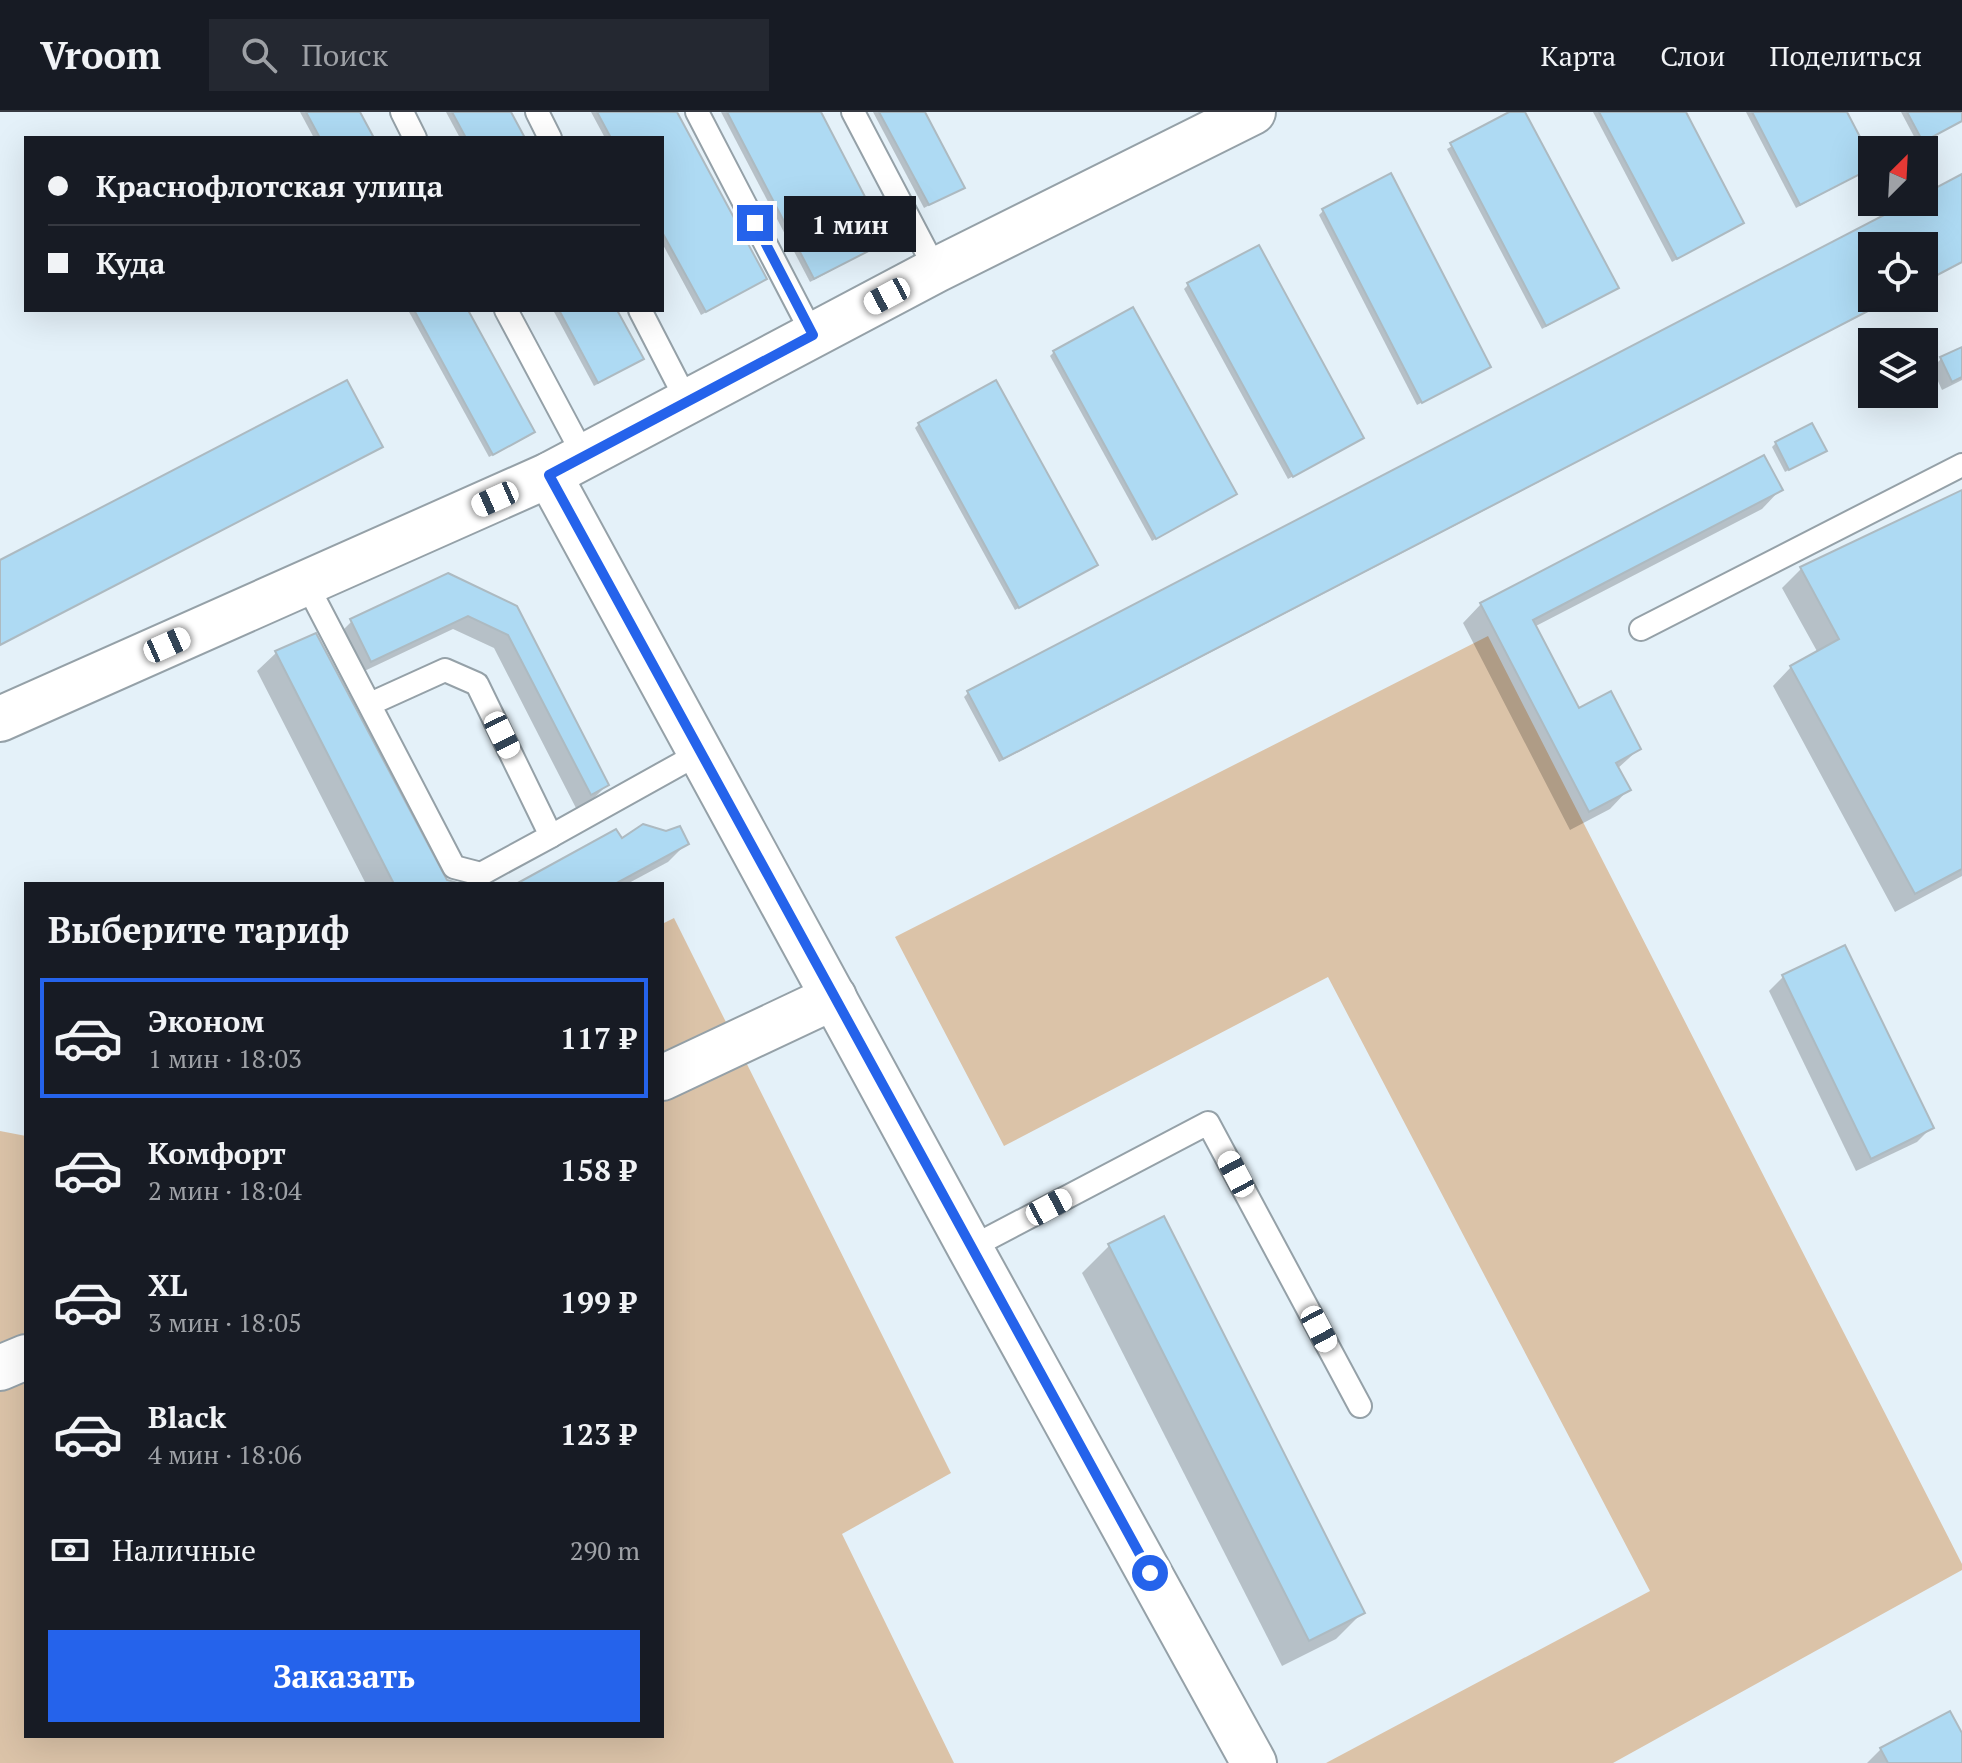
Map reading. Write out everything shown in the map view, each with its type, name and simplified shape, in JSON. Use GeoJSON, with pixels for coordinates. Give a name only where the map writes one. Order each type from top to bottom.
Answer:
{"type":"FeatureCollection","features":[{"type":"Feature","properties":{"kind":"street"},"geometry":{"type":"LineString","coordinates":[[0,719],[567,466],[936,270],[1253,112]]}},
{"type":"Feature","properties":{"kind":"street"},"geometry":{"type":"LineString","coordinates":[[567,466],[700,753],[1254,1763]]}},
{"type":"Feature","properties":{"kind":"street"},"geometry":{"type":"LineString","coordinates":[[664,1077],[834,997]]}},
{"type":"Feature","properties":{"kind":"street"},"geometry":{"type":"LineString","coordinates":[[0,1368],[24,1358]]}},
{"type":"Feature","properties":{"kind":"lane"},"geometry":{"type":"LineString","coordinates":[[402,112],[414,136]]}},
{"type":"Feature","properties":{"kind":"lane"},"geometry":{"type":"LineString","coordinates":[[537,112],[549,136]]}},
{"type":"Feature","properties":{"kind":"lane"},"geometry":{"type":"LineString","coordinates":[[697,112],[813,335]]}},
{"type":"Feature","properties":{"kind":"lane"},"geometry":{"type":"LineString","coordinates":[[853,112],[936,270]]}},
{"type":"Feature","properties":{"kind":"lane"},"geometry":{"type":"LineString","coordinates":[[507,312],[567,466]]}},
{"type":"Feature","properties":{"kind":"lane"},"geometry":{"type":"LineString","coordinates":[[641,312],[687,401]]}},
{"type":"Feature","properties":{"kind":"lane"},"geometry":{"type":"LineString","coordinates":[[1641,629],[1962,465]]}},
{"type":"Feature","properties":{"kind":"lane"},"geometry":{"type":"LineString","coordinates":[[306,583],[454,867],[481,874],[700,753]]}},
{"type":"Feature","properties":{"kind":"lane"},"geometry":{"type":"LineString","coordinates":[[370,704],[445,670],[477,684],[551,836]]}},
{"type":"Feature","properties":{"kind":"lane"},"geometry":{"type":"LineString","coordinates":[[970,1248],[1208,1123],[1360,1406]]}},
{"type":"Feature","properties":{"kind":"shaded area"},"geometry":{"type":"Polygon","coordinates":[[[1488,636],[1962,1564],[1962,1570],[1613,1763],[1326,1763],[1650,1591],[1328,977],[1004,1146],[895,937],[1488,636]]]}},
{"type":"Feature","properties":{"kind":"shaded area"},"geometry":{"type":"Polygon","coordinates":[[[674,918],[951,1473],[842,1534],[954,1763],[0,1763],[0,1131],[24,1136],[24,1738],[664,1738],[664,923],[674,918]]]}},
{"type":"Feature","properties":{"kind":"building"},"geometry":{"type":"Polygon","coordinates":[[[306,112],[360,112],[373,136],[319,136],[306,112]]]}},
{"type":"Feature","properties":{"kind":"building"},"geometry":{"type":"Polygon","coordinates":[[[452,112],[511,112],[524,136],[465,136],[452,112]]]}},
{"type":"Feature","properties":{"kind":"building"},"geometry":{"type":"Polygon","coordinates":[[[597,112],[677,112],[767,279],[706,312],[664,236],[664,136],[610,136],[597,112]]]}},
{"type":"Feature","properties":{"kind":"building"},"geometry":{"type":"Polygon","coordinates":[[[727,112],[821,112],[888,241],[814,279],[727,112]]]}},
{"type":"Feature","properties":{"kind":"building"},"geometry":{"type":"Polygon","coordinates":[[[879,112],[925,112],[965,188],[929,205],[879,112]]]}},
{"type":"Feature","properties":{"kind":"building"},"geometry":{"type":"Polygon","coordinates":[[[1509,112],[1525,112],[1619,288],[1546,326],[1450,143],[1509,112]]]}},
{"type":"Feature","properties":{"kind":"building"},"geometry":{"type":"Polygon","coordinates":[[[1599,112],[1686,112],[1744,223],[1677,259],[1599,112]]]}},
{"type":"Feature","properties":{"kind":"building"},"geometry":{"type":"Polygon","coordinates":[[[1752,112],[1847,112],[1860,136],[1858,175],[1800,205],[1752,112]]]}},
{"type":"Feature","properties":{"kind":"building"},"geometry":{"type":"Polygon","coordinates":[[[1907,112],[1962,112],[1962,121],[1934,136],[1920,136],[1907,112]]]}},
{"type":"Feature","properties":{"kind":"building"},"geometry":{"type":"Polygon","coordinates":[[[1391,173],[1491,367],[1422,403],[1322,209],[1391,173]]]}},
{"type":"Feature","properties":{"kind":"building"},"geometry":{"type":"Polygon","coordinates":[[[1962,174],[1962,262],[1938,275],[1938,232],[1858,232],[1858,312],[1866,312],[1003,759],[967,691],[1882,216],[1938,216],[1938,187],[1962,174]]]}},
{"type":"Feature","properties":{"kind":"building"},"geometry":{"type":"Polygon","coordinates":[[[1259,245],[1364,438],[1293,477],[1187,283],[1259,245]]]}},
{"type":"Feature","properties":{"kind":"building"},"geometry":{"type":"Polygon","coordinates":[[[1133,307],[1237,494],[1156,539],[1053,351],[1133,307]]]}},
{"type":"Feature","properties":{"kind":"building"},"geometry":{"type":"Polygon","coordinates":[[[415,312],[469,312],[535,432],[493,455],[415,312]]]}},
{"type":"Feature","properties":{"kind":"building"},"geometry":{"type":"Polygon","coordinates":[[[560,312],[618,312],[644,359],[598,383],[560,312]]]}},
{"type":"Feature","properties":{"kind":"building"},"geometry":{"type":"Polygon","coordinates":[[[1962,347],[1962,377],[1952,382],[1940,357],[1962,347]]]}},
{"type":"Feature","properties":{"kind":"building"},"geometry":{"type":"Polygon","coordinates":[[[347,380],[383,447],[0,645],[0,560],[347,380]]]}},
{"type":"Feature","properties":{"kind":"building"},"geometry":{"type":"Polygon","coordinates":[[[996,380],[1098,565],[1019,608],[918,423],[996,380]]]}},
{"type":"Feature","properties":{"kind":"building"},"geometry":{"type":"Polygon","coordinates":[[[1812,423],[1827,451],[1789,470],[1775,442],[1812,423]]]}},
{"type":"Feature","properties":{"kind":"building"},"geometry":{"type":"Polygon","coordinates":[[[1764,455],[1783,490],[1533,620],[1579,708],[1611,691],[1641,749],[1616,763],[1631,790],[1589,812],[1480,603],[1764,455]]]}},
{"type":"Feature","properties":{"kind":"building"},"geometry":{"type":"Polygon","coordinates":[[[1962,490],[1962,869],[1915,894],[1790,666],[1839,639],[1800,567],[1962,490]]]}},
{"type":"Feature","properties":{"kind":"building"},"geometry":{"type":"Polygon","coordinates":[[[448,573],[517,606],[609,785],[591,795],[508,635],[468,616],[371,662],[350,619],[448,573]]]}},
{"type":"Feature","properties":{"kind":"building"},"geometry":{"type":"Polygon","coordinates":[[[316,633],[447,880],[454,882],[393,882],[275,651],[316,633]]]}},
{"type":"Feature","properties":{"kind":"building"},"geometry":{"type":"Polygon","coordinates":[[[643,824],[666,831],[680,826],[689,844],[619,882],[520,882],[616,829],[622,838],[643,824]]]}},
{"type":"Feature","properties":{"kind":"building"},"geometry":{"type":"Polygon","coordinates":[[[1845,945],[1934,1128],[1871,1159],[1782,975],[1845,945]]]}},
{"type":"Feature","properties":{"kind":"building"},"geometry":{"type":"Polygon","coordinates":[[[1164,1216],[1365,1613],[1309,1641],[1108,1244],[1164,1216]]]}},
{"type":"Feature","properties":{"kind":"building"},"geometry":{"type":"Polygon","coordinates":[[[1950,1711],[1962,1733],[1962,1763],[1888,1763],[1880,1748],[1950,1711]]]}},
{"type":"Feature","properties":{"kind":"route"},"geometry":{"type":"LineString","coordinates":[[755,223],[813,335],[549,475],[1150,1573]]}}]}
